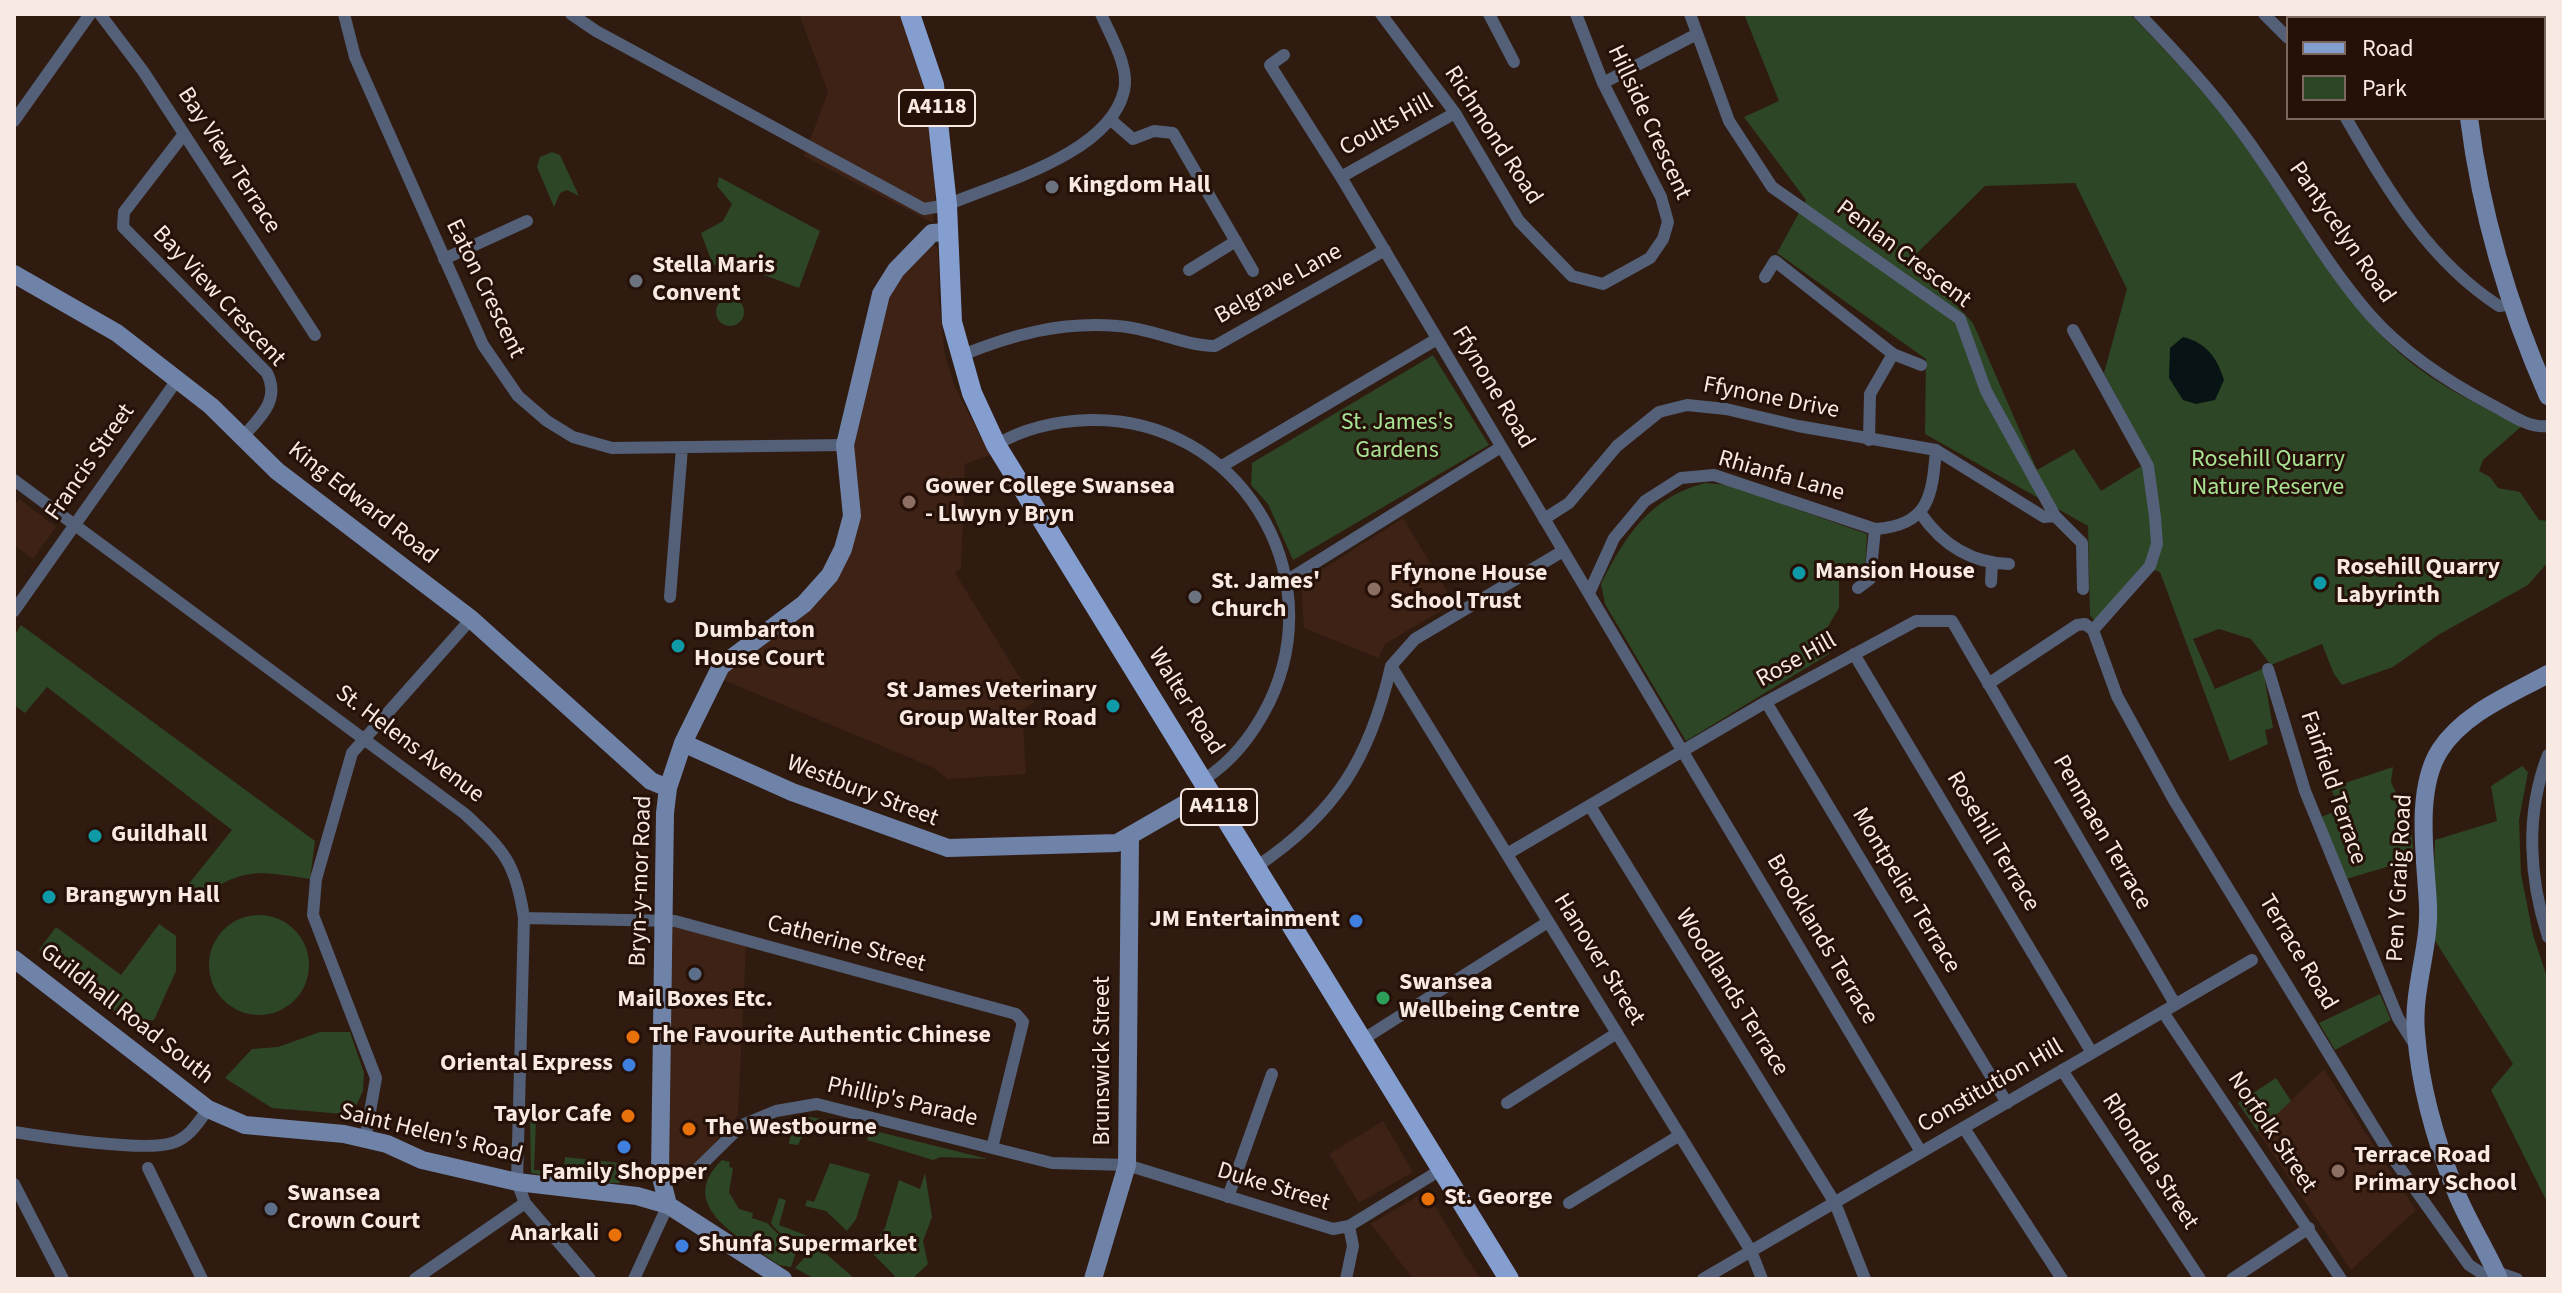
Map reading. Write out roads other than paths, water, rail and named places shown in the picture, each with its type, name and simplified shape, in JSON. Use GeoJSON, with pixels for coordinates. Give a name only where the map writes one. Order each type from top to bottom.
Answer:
{"type":"FeatureCollection","features":[{"type":"Feature","properties":{"kind":"main road","name":"A4118"},"geometry":{"type":"LineString","coordinates":[[910,14],[934,85],[947,205]]}},
{"type":"Feature","properties":{"kind":"main road","name":"Walter Road"},"geometry":{"type":"LineString","coordinates":[[947,205],[952,322],[960,356],[996,445],[1509,1279]]}},
{"type":"Feature","properties":{"kind":"street"},"geometry":{"type":"LineString","coordinates":[[14,121],[90,14]]}},
{"type":"Feature","properties":{"kind":"street","name":"Bay View Terrace"},"geometry":{"type":"LineString","coordinates":[[100,14],[184,134],[315,335]]}},
{"type":"Feature","properties":{"kind":"street","name":"Eaton Crescent"},"geometry":{"type":"LineString","coordinates":[[344,14],[355,57],[444,259],[498,371],[518,396],[547,421],[573,437],[612,448],[845,445]]}},
{"type":"Feature","properties":{"kind":"street"},"geometry":{"type":"LineString","coordinates":[[571,14],[924,209],[947,205],[1083,147],[1111,120],[1125,89],[1123,69],[1101,14]]}},
{"type":"Feature","properties":{"kind":"street","name":"Richmond Road"},"geometry":{"type":"LineString","coordinates":[[1381,14],[1455,113],[1519,221],[1572,276]]}},
{"type":"Feature","properties":{"kind":"street"},"geometry":{"type":"LineString","coordinates":[[1489,14],[1514,62]]}},
{"type":"Feature","properties":{"kind":"street","name":"Hillside Crescent"},"geometry":{"type":"LineString","coordinates":[[1572,276],[1603,284],[1650,258],[1663,239],[1668,222],[1661,197],[1603,83],[1576,14]]}},
{"type":"Feature","properties":{"kind":"street","name":"Penlan Crescent"},"geometry":{"type":"LineString","coordinates":[[1690,14],[1695,35],[1729,121],[1772,187],[1960,319],[1986,391],[2055,516],[2082,543],[2083,589]]}},
{"type":"Feature","properties":{"kind":"street","name":"Pantycelyn Road"},"geometry":{"type":"LineString","coordinates":[[2139,14],[2208,87],[2237,124],[2336,272],[2371,316],[2401,346],[2452,384],[2524,422],[2548,426]]}},
{"type":"Feature","properties":{"kind":"street"},"geometry":{"type":"LineString","coordinates":[[2264,14],[2286,36]]}},
{"type":"Feature","properties":{"kind":"street"},"geometry":{"type":"LineString","coordinates":[[1603,83],[1695,35]]}},
{"type":"Feature","properties":{"kind":"street","name":"Ffynone Road"},"geometry":{"type":"LineString","coordinates":[[1284,55],[1270,65],[1385,250],[1682,751]]}},
{"type":"Feature","properties":{"kind":"street","name":"Coults Hill"},"geometry":{"type":"LineString","coordinates":[[1341,177],[1455,113]]}},
{"type":"Feature","properties":{"kind":"street"},"geometry":{"type":"LineString","coordinates":[[1111,120],[1130,145],[1154,131],[1173,133],[1253,271]]}},
{"type":"Feature","properties":{"kind":"street"},"geometry":{"type":"LineString","coordinates":[[2347,120],[2385,184],[2427,245],[2478,292],[2499,306],[2513,304]]}},
{"type":"Feature","properties":{"kind":"street"},"geometry":{"type":"LineString","coordinates":[[2469,120],[2491,234],[2513,304],[2548,396]]}},
{"type":"Feature","properties":{"kind":"street","name":"Bay View Crescent"},"geometry":{"type":"LineString","coordinates":[[184,134],[124,212],[123,227],[267,373],[273,384],[268,409],[242,438]]}},
{"type":"Feature","properties":{"kind":"street"},"geometry":{"type":"LineString","coordinates":[[444,259],[527,221]]}},
{"type":"Feature","properties":{"kind":"street","name":"Bryn-y-mor Road"},"geometry":{"type":"LineString","coordinates":[[668,1205],[660,1173],[668,788],[683,743],[721,666],[804,604],[830,575],[843,549],[852,516],[845,445],[881,294],[896,270],[932,233],[948,232]]}},
{"type":"Feature","properties":{"kind":"street"},"geometry":{"type":"LineString","coordinates":[[1189,270],[1236,241]]}},
{"type":"Feature","properties":{"kind":"street","name":"Belgrave Lane"},"geometry":{"type":"LineString","coordinates":[[960,356],[1010,335],[1055,327],[1119,326],[1194,345],[1215,346],[1385,250]]}},
{"type":"Feature","properties":{"kind":"street"},"geometry":{"type":"LineString","coordinates":[[1765,277],[1775,261],[1893,354],[1921,365]]}},
{"type":"Feature","properties":{"kind":"street","name":"King Edward Road"},"geometry":{"type":"LineString","coordinates":[[14,274],[117,333],[211,406],[277,471],[471,619],[651,781],[668,788]]}},
{"type":"Feature","properties":{"kind":"street"},"geometry":{"type":"LineString","coordinates":[[1988,684],[2077,625],[2089,627],[2150,566],[2157,544],[2148,466],[2073,330]]}},
{"type":"Feature","properties":{"kind":"street"},"geometry":{"type":"LineString","coordinates":[[1222,466],[1437,339]]}},
{"type":"Feature","properties":{"kind":"street"},"geometry":{"type":"LineString","coordinates":[[1869,440],[1870,394],[1893,354]]}},
{"type":"Feature","properties":{"kind":"street","name":"Francis Street"},"geometry":{"type":"LineString","coordinates":[[14,611],[177,380]]}},
{"type":"Feature","properties":{"kind":"street","name":"Ffynone Drive"},"geometry":{"type":"LineString","coordinates":[[1544,519],[1569,503],[1617,446],[1659,412],[1687,405],[1726,409],[1869,440],[1936,450]]}},
{"type":"Feature","properties":{"kind":"street"},"geometry":{"type":"LineString","coordinates":[[996,445],[1060,421],[1118,420],[1173,435],[1222,466],[1260,510],[1283,562],[1286,581],[1291,620],[1282,677],[1257,729],[1206,785]]}},
{"type":"Feature","properties":{"kind":"street"},"geometry":{"type":"LineString","coordinates":[[1286,581],[1501,447]]}},
{"type":"Feature","properties":{"kind":"street"},"geometry":{"type":"LineString","coordinates":[[670,597],[682,448]]}},
{"type":"Feature","properties":{"kind":"street"},"geometry":{"type":"LineString","coordinates":[[1858,588],[1870,579],[1875,529],[1900,527],[1921,514],[1933,483],[1936,450],[2044,517],[2055,516]]}},
{"type":"Feature","properties":{"kind":"street","name":"Rhianfa Lane"},"geometry":{"type":"LineString","coordinates":[[1589,593],[1614,538],[1645,501],[1681,478],[1714,475],[1875,529]]}},
{"type":"Feature","properties":{"kind":"street","name":"St. Helens Avenue"},"geometry":{"type":"LineString","coordinates":[[14,480],[465,814],[498,844],[518,878],[524,918],[517,1182]]}},
{"type":"Feature","properties":{"kind":"street"},"geometry":{"type":"LineString","coordinates":[[1921,514],[1938,537],[1992,564],[2009,564]]}},
{"type":"Feature","properties":{"kind":"street"},"geometry":{"type":"LineString","coordinates":[[1256,867],[1319,819],[1341,791],[1360,761],[1391,666],[1415,639],[1563,551]]}},
{"type":"Feature","properties":{"kind":"street"},"geometry":{"type":"LineString","coordinates":[[1991,582],[1992,564]]}},
{"type":"Feature","properties":{"kind":"street"},"geometry":{"type":"LineString","coordinates":[[365,1140],[376,1078],[313,915],[316,879],[352,753],[471,619]]}},
{"type":"Feature","properties":{"kind":"street","name":"Rose Hill"},"geometry":{"type":"LineString","coordinates":[[1507,854],[1766,702],[1916,621],[1952,621],[1988,684]]}},
{"type":"Feature","properties":{"kind":"street","name":"Terrace Road"},"geometry":{"type":"LineString","coordinates":[[2089,627],[2117,696],[2174,800],[2390,1154],[2469,1265],[2483,1274],[2517,1279]]}},
{"type":"Feature","properties":{"kind":"street","name":"Rosehill Terrace"},"geometry":{"type":"LineString","coordinates":[[1854,654],[2092,1053]]}},
{"type":"Feature","properties":{"kind":"street","name":"Hanover Street"},"geometry":{"type":"LineString","coordinates":[[1391,666],[1751,1251],[1762,1279]]}},
{"type":"Feature","properties":{"kind":"street","name":"Fairfield Terrace"},"geometry":{"type":"LineString","coordinates":[[2268,669],[2305,791],[2398,1018],[2418,1051]]}},
{"type":"Feature","properties":{"kind":"street","name":"Pen Y Graig Road"},"geometry":{"type":"LineString","coordinates":[[2497,1276],[2456,1193],[2432,1126],[2418,1051],[2415,1013],[2428,910],[2424,812],[2434,761],[2464,721],[2548,674]]}},
{"type":"Feature","properties":{"kind":"street","name":"Penmaen Terrace"},"geometry":{"type":"LineString","coordinates":[[1988,684],[2175,1004]]}},
{"type":"Feature","properties":{"kind":"street","name":"Montpelier Terrace"},"geometry":{"type":"LineString","coordinates":[[1766,702],[2007,1103]]}},
{"type":"Feature","properties":{"kind":"street","name":"Westbury Street"},"geometry":{"type":"LineString","coordinates":[[683,743],[792,792],[934,846],[1117,843],[1130,838],[1206,785]]}},
{"type":"Feature","properties":{"kind":"street","name":"Brooklands Terrace"},"geometry":{"type":"LineString","coordinates":[[1682,751],[1921,1152]]}},
{"type":"Feature","properties":{"kind":"street"},"geometry":{"type":"LineString","coordinates":[[2548,755],[2535,799],[2531,832],[2534,873],[2548,937]]}},
{"type":"Feature","properties":{"kind":"street","name":"Woodlands Terrace"},"geometry":{"type":"LineString","coordinates":[[1590,806],[1835,1203],[1865,1279]]}},
{"type":"Feature","properties":{"kind":"street","name":"Brunswick Street"},"geometry":{"type":"LineString","coordinates":[[1093,1279],[1127,1165],[1130,838]]}},
{"type":"Feature","properties":{"kind":"street","name":"Catherine Street"},"geometry":{"type":"LineString","coordinates":[[524,918],[663,921],[690,925],[1021,1017],[992,1148]]}},
{"type":"Feature","properties":{"kind":"street"},"geometry":{"type":"LineString","coordinates":[[1362,1040],[1548,922]]}},
{"type":"Feature","properties":{"kind":"street","name":"Guildhall Road South"},"geometry":{"type":"LineString","coordinates":[[14,959],[208,1109]]}},
{"type":"Feature","properties":{"kind":"street","name":"Constitution Hill"},"geometry":{"type":"LineString","coordinates":[[1703,1279],[2252,960]]}},
{"type":"Feature","properties":{"kind":"street","name":"Norfolk Street"},"geometry":{"type":"LineString","coordinates":[[2163,1012],[2341,1279]]}},
{"type":"Feature","properties":{"kind":"street"},"geometry":{"type":"LineString","coordinates":[[1507,1103],[1617,1033]]}},
{"type":"Feature","properties":{"kind":"street","name":"Rhondda Street"},"geometry":{"type":"LineString","coordinates":[[2062,1070],[2200,1279]]}},
{"type":"Feature","properties":{"kind":"street"},"geometry":{"type":"LineString","coordinates":[[1228,1197],[1272,1074]]}},
{"type":"Feature","properties":{"kind":"street","name":"Phillip's Parade"},"geometry":{"type":"LineString","coordinates":[[690,1176],[742,1125],[802,1105],[834,1107],[1052,1163],[1127,1165]]}},
{"type":"Feature","properties":{"kind":"street"},"geometry":{"type":"LineString","coordinates":[[14,1132],[60,1140],[171,1144],[191,1132],[208,1109]]}},
{"type":"Feature","properties":{"kind":"street","name":"Saint Helen's Road"},"geometry":{"type":"LineString","coordinates":[[208,1109],[245,1125],[344,1134],[387,1144],[422,1160],[517,1182],[637,1196],[668,1205],[783,1279]]}},
{"type":"Feature","properties":{"kind":"street"},"geometry":{"type":"LineString","coordinates":[[1964,1128],[2062,1279]]}},
{"type":"Feature","properties":{"kind":"street"},"geometry":{"type":"LineString","coordinates":[[1569,1203],[1680,1135]]}},
{"type":"Feature","properties":{"kind":"street","name":"Duke Street"},"geometry":{"type":"LineString","coordinates":[[1127,1165],[1333,1229],[1349,1226],[1442,1169]]}},
{"type":"Feature","properties":{"kind":"street"},"geometry":{"type":"LineString","coordinates":[[148,1168],[202,1279]]}},
{"type":"Feature","properties":{"kind":"street"},"geometry":{"type":"LineString","coordinates":[[517,1182],[525,1203],[590,1279]]}},
{"type":"Feature","properties":{"kind":"street"},"geometry":{"type":"LineString","coordinates":[[14,1184],[63,1279]]}},
{"type":"Feature","properties":{"kind":"street"},"geometry":{"type":"LineString","coordinates":[[415,1279],[525,1203]]}},
{"type":"Feature","properties":{"kind":"street"},"geometry":{"type":"LineString","coordinates":[[634,1279],[668,1205]]}},
{"type":"Feature","properties":{"kind":"street"},"geometry":{"type":"LineString","coordinates":[[1346,1279],[1353,1246],[1349,1226]]}},
{"type":"Feature","properties":{"kind":"street"},"geometry":{"type":"LineString","coordinates":[[2232,1279],[2309,1228]]}},
{"type":"Feature","properties":{"kind":"place","name":"Kingdom Hall"},"geometry":{"type":"Point","coordinates":[1052,187]}},
{"type":"Feature","properties":{"kind":"place","name":"Stella Maris Convent"},"geometry":{"type":"Point","coordinates":[636,281]}},
{"type":"Feature","properties":{"kind":"place","name":"Gower College Swansea - Llwyn y Bryn"},"geometry":{"type":"Point","coordinates":[909,502]}},
{"type":"Feature","properties":{"kind":"place","name":"Mansion House"},"geometry":{"type":"Point","coordinates":[1799,573]}},
{"type":"Feature","properties":{"kind":"place","name":"Rosehill Quarry Labyrinth"},"geometry":{"type":"Point","coordinates":[2320,583]}},
{"type":"Feature","properties":{"kind":"place","name":"Ffynone House School Trust"},"geometry":{"type":"Point","coordinates":[1374,589]}},
{"type":"Feature","properties":{"kind":"place","name":"St. James' Church"},"geometry":{"type":"Point","coordinates":[1195,597]}},
{"type":"Feature","properties":{"kind":"place","name":"Dumbarton House Court"},"geometry":{"type":"Point","coordinates":[678,646]}},
{"type":"Feature","properties":{"kind":"place","name":"St James Veterinary Group Walter Road"},"geometry":{"type":"Point","coordinates":[1113,706]}},
{"type":"Feature","properties":{"kind":"place","name":"Guildhall"},"geometry":{"type":"Point","coordinates":[95,836]}},
{"type":"Feature","properties":{"kind":"place","name":"Brangwyn Hall"},"geometry":{"type":"Point","coordinates":[49,897]}},
{"type":"Feature","properties":{"kind":"place","name":"JM Entertainment"},"geometry":{"type":"Point","coordinates":[1356,921]}},
{"type":"Feature","properties":{"kind":"place","name":"Mail Boxes Etc."},"geometry":{"type":"Point","coordinates":[695,974]}},
{"type":"Feature","properties":{"kind":"place","name":"Swansea Wellbeing Centre"},"geometry":{"type":"Point","coordinates":[1383,998]}},
{"type":"Feature","properties":{"kind":"place","name":"The Favourite Authentic Chinese"},"geometry":{"type":"Point","coordinates":[633,1037]}},
{"type":"Feature","properties":{"kind":"place","name":"Oriental Express"},"geometry":{"type":"Point","coordinates":[629,1065]}},
{"type":"Feature","properties":{"kind":"place","name":"Taylor Cafe"},"geometry":{"type":"Point","coordinates":[628,1116]}},
{"type":"Feature","properties":{"kind":"place","name":"The Westbourne"},"geometry":{"type":"Point","coordinates":[689,1129]}},
{"type":"Feature","properties":{"kind":"place","name":"Family Shopper"},"geometry":{"type":"Point","coordinates":[624,1147]}},
{"type":"Feature","properties":{"kind":"place","name":"Terrace Road Primary School"},"geometry":{"type":"Point","coordinates":[2338,1171]}},
{"type":"Feature","properties":{"kind":"place","name":"St. George"},"geometry":{"type":"Point","coordinates":[1428,1199]}},
{"type":"Feature","properties":{"kind":"place","name":"Swansea Crown Court"},"geometry":{"type":"Point","coordinates":[271,1209]}},
{"type":"Feature","properties":{"kind":"place","name":"Anarkali"},"geometry":{"type":"Point","coordinates":[615,1235]}},
{"type":"Feature","properties":{"kind":"place","name":"Shunfa Supermarket"},"geometry":{"type":"Point","coordinates":[682,1246]}},
{"type":"Feature","properties":{"kind":"park label","name":"St. James's Gardens"},"geometry":{"type":"Point","coordinates":[1397,438]}},
{"type":"Feature","properties":{"kind":"park label","name":"Rosehill Quarry Nature Reserve"},"geometry":{"type":"Point","coordinates":[2268,475]}}]}
